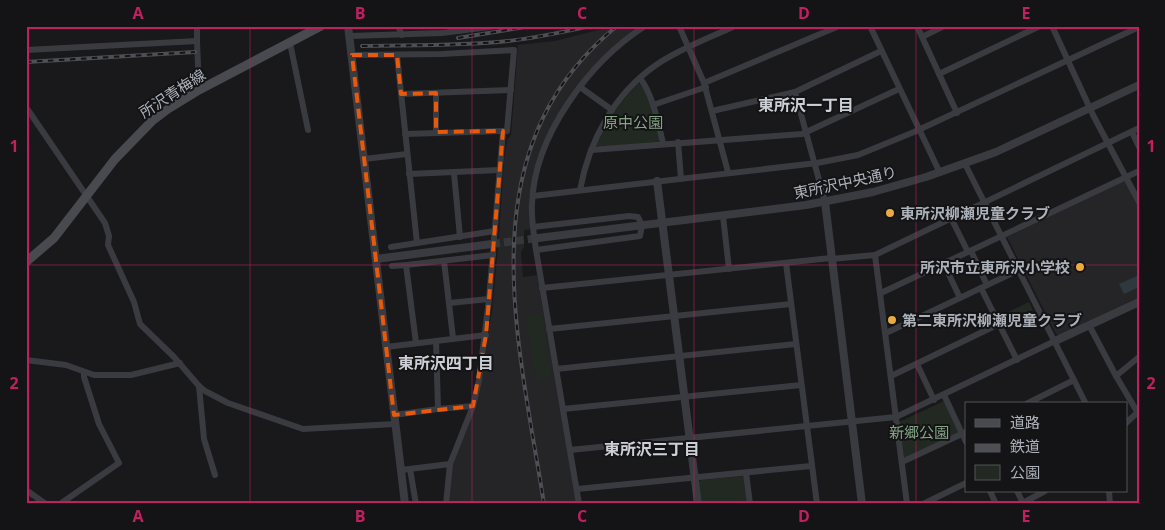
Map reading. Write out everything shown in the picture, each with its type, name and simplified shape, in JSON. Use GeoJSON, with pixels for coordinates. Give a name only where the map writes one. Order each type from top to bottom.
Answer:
{"type":"FeatureCollection","features":[{"type":"Feature","properties":{"kind":"main road","name":"所沢青梅線"},"geometry":{"type":"LineString","coordinates":[[26,262],[54,238],[115,159],[140,132],[168,109],[199,90],[290,43],[309,29],[321,26]]}},
{"type":"Feature","properties":{"kind":"street"},"geometry":{"type":"LineString","coordinates":[[197,26],[199,90]]}},
{"type":"Feature","properties":{"kind":"street"},"geometry":{"type":"LineString","coordinates":[[348,26],[405,504]]}},
{"type":"Feature","properties":{"kind":"street"},"geometry":{"type":"LineString","coordinates":[[398,26],[402,35]]}},
{"type":"Feature","properties":{"kind":"street"},"geometry":{"type":"LineString","coordinates":[[350,36],[402,35],[496,26]]}},
{"type":"Feature","properties":{"kind":"street"},"geometry":{"type":"LineString","coordinates":[[579,504],[536,250],[533,227],[533,196],[536,176],[547,142],[580,87],[618,45],[645,26]]}},
{"type":"Feature","properties":{"kind":"street"},"geometry":{"type":"LineString","coordinates":[[679,26],[705,85],[728,172]]}},
{"type":"Feature","properties":{"kind":"street"},"geometry":{"type":"LineString","coordinates":[[580,190],[591,150],[602,126],[623,95],[656,65],[735,26]]}},
{"type":"Feature","properties":{"kind":"street"},"geometry":{"type":"LineString","coordinates":[[653,106],[838,26]]}},
{"type":"Feature","properties":{"kind":"street"},"geometry":{"type":"LineString","coordinates":[[870,26],[940,173]]}},
{"type":"Feature","properties":{"kind":"street"},"geometry":{"type":"LineString","coordinates":[[917,26],[956,113]]}},
{"type":"Feature","properties":{"kind":"street"},"geometry":{"type":"LineString","coordinates":[[922,36],[944,26]]}},
{"type":"Feature","properties":{"kind":"street"},"geometry":{"type":"LineString","coordinates":[[939,74],[1040,26]]}},
{"type":"Feature","properties":{"kind":"street"},"geometry":{"type":"LineString","coordinates":[[1052,26],[1090,108],[1139,202]]}},
{"type":"Feature","properties":{"kind":"street"},"geometry":{"type":"LineString","coordinates":[[533,196],[728,172],[814,164],[858,155],[919,130],[1139,27]]}},
{"type":"Feature","properties":{"kind":"street"},"geometry":{"type":"LineString","coordinates":[[26,50],[198,41]]}},
{"type":"Feature","properties":{"kind":"street"},"geometry":{"type":"LineString","coordinates":[[290,43],[308,130]]}},
{"type":"Feature","properties":{"kind":"street"},"geometry":{"type":"LineString","coordinates":[[352,55],[514,50],[507,131],[405,134]]}},
{"type":"Feature","properties":{"kind":"street"},"geometry":{"type":"LineString","coordinates":[[712,111],[795,92],[881,51]]}},
{"type":"Feature","properties":{"kind":"street"},"geometry":{"type":"LineString","coordinates":[[397,55],[417,243]]}},
{"type":"Feature","properties":{"kind":"street"},"geometry":{"type":"LineString","coordinates":[[640,78],[653,106],[663,144]]}},
{"type":"Feature","properties":{"kind":"street","name":"東所沢中央通り"},"geometry":{"type":"LineString","coordinates":[[538,238],[723,216],[825,202],[874,192],[940,173],[1020,142],[1139,84]]}},
{"type":"Feature","properties":{"kind":"street"},"geometry":{"type":"LineString","coordinates":[[580,87],[612,110]]}},
{"type":"Feature","properties":{"kind":"street"},"geometry":{"type":"LineString","coordinates":[[591,150],[805,133],[899,89]]}},
{"type":"Feature","properties":{"kind":"street"},"geometry":{"type":"LineString","coordinates":[[401,94],[511,90]]}},
{"type":"Feature","properties":{"kind":"street"},"geometry":{"type":"LineString","coordinates":[[795,92],[825,202],[862,504]]}},
{"type":"Feature","properties":{"kind":"street"},"geometry":{"type":"LineString","coordinates":[[436,93],[436,132]]}},
{"type":"Feature","properties":{"kind":"street"},"geometry":{"type":"LineString","coordinates":[[26,106],[105,222],[109,236],[108,245],[134,302],[140,324],[180,363],[199,386],[220,400],[303,429],[396,424]]}},
{"type":"Feature","properties":{"kind":"street"},"geometry":{"type":"LineString","coordinates":[[542,288],[875,255],[1139,128]]}},
{"type":"Feature","properties":{"kind":"street"},"geometry":{"type":"LineString","coordinates":[[446,504],[450,464],[473,406],[486,335],[503,131]]}},
{"type":"Feature","properties":{"kind":"street"},"geometry":{"type":"LineString","coordinates":[[1132,132],[1139,147]]}},
{"type":"Feature","properties":{"kind":"street"},"geometry":{"type":"LineString","coordinates":[[678,142],[681,179]]}},
{"type":"Feature","properties":{"kind":"street"},"geometry":{"type":"LineString","coordinates":[[364,159],[407,154]]}},
{"type":"Feature","properties":{"kind":"street"},"geometry":{"type":"LineString","coordinates":[[965,164],[1085,402]]}},
{"type":"Feature","properties":{"kind":"street"},"geometry":{"type":"LineString","coordinates":[[410,174],[500,170]]}},
{"type":"Feature","properties":{"kind":"street"},"geometry":{"type":"LineString","coordinates":[[881,294],[1139,171]]}},
{"type":"Feature","properties":{"kind":"street"},"geometry":{"type":"LineString","coordinates":[[454,173],[460,237]]}},
{"type":"Feature","properties":{"kind":"street"},"geometry":{"type":"LineString","coordinates":[[657,181],[698,504]]}},
{"type":"Feature","properties":{"kind":"street"},"geometry":{"type":"LineString","coordinates":[[533,227],[634,216],[638,217],[642,225],[640,236],[536,250]]}},
{"type":"Feature","properties":{"kind":"street"},"geometry":{"type":"LineString","coordinates":[[723,216],[729,269]]}},
{"type":"Feature","properties":{"kind":"street"},"geometry":{"type":"LineString","coordinates":[[951,218],[969,251],[999,324],[1017,360]]}},
{"type":"Feature","properties":{"kind":"street"},"geometry":{"type":"LineString","coordinates":[[391,247],[496,231]]}},
{"type":"Feature","properties":{"kind":"street"},"geometry":{"type":"LineString","coordinates":[[376,258],[492,244]]}},
{"type":"Feature","properties":{"kind":"street"},"geometry":{"type":"LineString","coordinates":[[392,266],[493,255]]}},
{"type":"Feature","properties":{"kind":"street"},"geometry":{"type":"LineString","coordinates":[[875,255],[907,504]]}},
{"type":"Feature","properties":{"kind":"street"},"geometry":{"type":"LineString","coordinates":[[444,261],[454,338]]}},
{"type":"Feature","properties":{"kind":"street"},"geometry":{"type":"LineString","coordinates":[[786,263],[817,504]]}},
{"type":"Feature","properties":{"kind":"street"},"geometry":{"type":"LineString","coordinates":[[944,264],[960,298]]}},
{"type":"Feature","properties":{"kind":"street"},"geometry":{"type":"LineString","coordinates":[[406,265],[416,343]]}},
{"type":"Feature","properties":{"kind":"street"},"geometry":{"type":"LineString","coordinates":[[886,333],[1019,270]]}},
{"type":"Feature","properties":{"kind":"street"},"geometry":{"type":"LineString","coordinates":[[449,302],[490,299]]}},
{"type":"Feature","properties":{"kind":"street"},"geometry":{"type":"LineString","coordinates":[[570,450],[896,417],[1139,302]]}},
{"type":"Feature","properties":{"kind":"street"},"geometry":{"type":"LineString","coordinates":[[549,329],[791,304]]}},
{"type":"Feature","properties":{"kind":"street"},"geometry":{"type":"LineString","coordinates":[[891,376],[999,324]]}},
{"type":"Feature","properties":{"kind":"street"},"geometry":{"type":"LineString","coordinates":[[1089,325],[1138,413],[1128,421]]}},
{"type":"Feature","properties":{"kind":"street"},"geometry":{"type":"LineString","coordinates":[[386,347],[486,335]]}},
{"type":"Feature","properties":{"kind":"street"},"geometry":{"type":"LineString","coordinates":[[436,341],[438,409]]}},
{"type":"Feature","properties":{"kind":"street"},"geometry":{"type":"LineString","coordinates":[[556,369],[796,344]]}},
{"type":"Feature","properties":{"kind":"street"},"geometry":{"type":"LineString","coordinates":[[1116,376],[1139,357]]}},
{"type":"Feature","properties":{"kind":"street"},"geometry":{"type":"LineString","coordinates":[[26,360],[66,365],[94,375],[131,374],[180,363]]}},
{"type":"Feature","properties":{"kind":"street"},"geometry":{"type":"LineString","coordinates":[[917,364],[934,400]]}},
{"type":"Feature","properties":{"kind":"street"},"geometry":{"type":"LineString","coordinates":[[60,504],[119,463],[99,424],[84,372]]}},
{"type":"Feature","properties":{"kind":"street"},"geometry":{"type":"LineString","coordinates":[[1030,402],[1074,380]]}},
{"type":"Feature","properties":{"kind":"street"},"geometry":{"type":"LineString","coordinates":[[563,409],[801,384]]}},
{"type":"Feature","properties":{"kind":"street"},"geometry":{"type":"LineString","coordinates":[[199,386],[204,439],[215,475]]}},
{"type":"Feature","properties":{"kind":"street"},"geometry":{"type":"LineString","coordinates":[[902,462],[964,433],[944,395]]}},
{"type":"Feature","properties":{"kind":"street"},"geometry":{"type":"LineString","coordinates":[[394,416],[473,406]]}},
{"type":"Feature","properties":{"kind":"street"},"geometry":{"type":"LineString","coordinates":[[401,470],[450,464]]}},
{"type":"Feature","properties":{"kind":"street"},"geometry":{"type":"LineString","coordinates":[[576,490],[812,466]]}},
{"type":"Feature","properties":{"kind":"street"},"geometry":{"type":"LineString","coordinates":[[410,469],[416,504]]}},
{"type":"Feature","properties":{"kind":"street"},"geometry":{"type":"LineString","coordinates":[[746,473],[750,504]]}},
{"type":"Feature","properties":{"kind":"street"},"geometry":{"type":"LineString","coordinates":[[923,504],[965,484]]}},
{"type":"Feature","properties":{"kind":"street"},"geometry":{"type":"LineString","coordinates":[[26,490],[46,504]]}},
{"type":"Feature","properties":{"kind":"street"},"geometry":{"type":"LineString","coordinates":[[990,492],[996,504]]}},
{"type":"Feature","properties":{"kind":"street"},"geometry":{"type":"LineString","coordinates":[[1022,503],[1043,492]]}},
{"type":"Feature","properties":{"kind":"highlighted area"},"geometry":{"type":"Polygon","coordinates":[[[352,55],[397,55],[401,94],[436,93],[436,132],[503,131],[486,335],[473,406],[394,415],[352,55]]]}},
{"type":"Feature","properties":{"kind":"shaded area"},"geometry":{"type":"Polygon","coordinates":[[[614,26],[640,26],[615,46],[589,71],[548,134],[534,171],[529,201],[531,229],[524,230],[524,248],[521,254],[523,277],[537,275],[577,504],[448,504],[452,465],[464,435],[486,346],[492,311],[504,160],[507,140],[511,135],[518,45],[555,41],[614,26]]]}},
{"type":"Feature","properties":{"kind":"shaded area","name":"所沢市立東所沢小学校"},"geometry":{"type":"Polygon","coordinates":[[[1124,181],[1139,207],[1139,297],[1059,335],[1056,334],[1007,237],[1124,181]]]}},
{"type":"Feature","properties":{"kind":"shaded area"},"geometry":{"type":"Polygon","coordinates":[[[1139,275],[1139,287],[1124,294],[1119,284],[1139,275]]]}},
{"type":"Feature","properties":{"kind":"green space","name":"原中公園"},"geometry":{"type":"Polygon","coordinates":[[[638,84],[642,84],[651,106],[660,140],[658,142],[598,147],[596,144],[609,120],[638,84]]]}},
{"type":"Feature","properties":{"kind":"green space"},"geometry":{"type":"Polygon","coordinates":[[[1029,302],[1033,310],[1002,324],[998,317],[1029,302]]]}},
{"type":"Feature","properties":{"kind":"green space"},"geometry":{"type":"Polygon","coordinates":[[[542,313],[552,377],[536,380],[526,316],[542,313]]]}},
{"type":"Feature","properties":{"kind":"green space","name":"新郷公園"},"geometry":{"type":"Polygon","coordinates":[[[944,401],[959,433],[906,458],[904,457],[899,422],[944,401]]]}},
{"type":"Feature","properties":{"kind":"green space"},"geometry":{"type":"Polygon","coordinates":[[[744,476],[749,504],[702,504],[699,482],[701,480],[744,476]]]}},
{"type":"Feature","properties":{"kind":"tunnel"},"geometry":{"type":"LineString","coordinates":[[492,244],[538,238]]}},
{"type":"Feature","properties":{"kind":"railway"},"geometry":{"type":"LineString","coordinates":[[458,38],[531,26]]}},
{"type":"Feature","properties":{"kind":"railway"},"geometry":{"type":"LineString","coordinates":[[362,46],[490,43],[550,35],[591,26]]}},
{"type":"Feature","properties":{"kind":"railway"},"geometry":{"type":"LineString","coordinates":[[544,504],[523,377],[516,312],[514,249],[520,188],[538,129],[569,75],[617,26]]}},
{"type":"Feature","properties":{"kind":"railway"},"geometry":{"type":"LineString","coordinates":[[26,62],[195,52]]}},
{"type":"Feature","properties":{"kind":"place","name":"東所沢柳瀬児童クラブ"},"geometry":{"type":"Point","coordinates":[890,213]}},
{"type":"Feature","properties":{"kind":"place","name":"所沢市立東所沢小学校"},"geometry":{"type":"Point","coordinates":[1080,267]}},
{"type":"Feature","properties":{"kind":"place","name":"第二東所沢柳瀬児童クラブ"},"geometry":{"type":"Point","coordinates":[892,320]}},
{"type":"Feature","properties":{"kind":"district","name":"東所沢一丁目"},"geometry":{"type":"Point","coordinates":[806,105]}},
{"type":"Feature","properties":{"kind":"district","name":"東所沢四丁目"},"geometry":{"type":"Point","coordinates":[446,363]}},
{"type":"Feature","properties":{"kind":"district","name":"東所沢三丁目"},"geometry":{"type":"Point","coordinates":[652,449]}}]}
